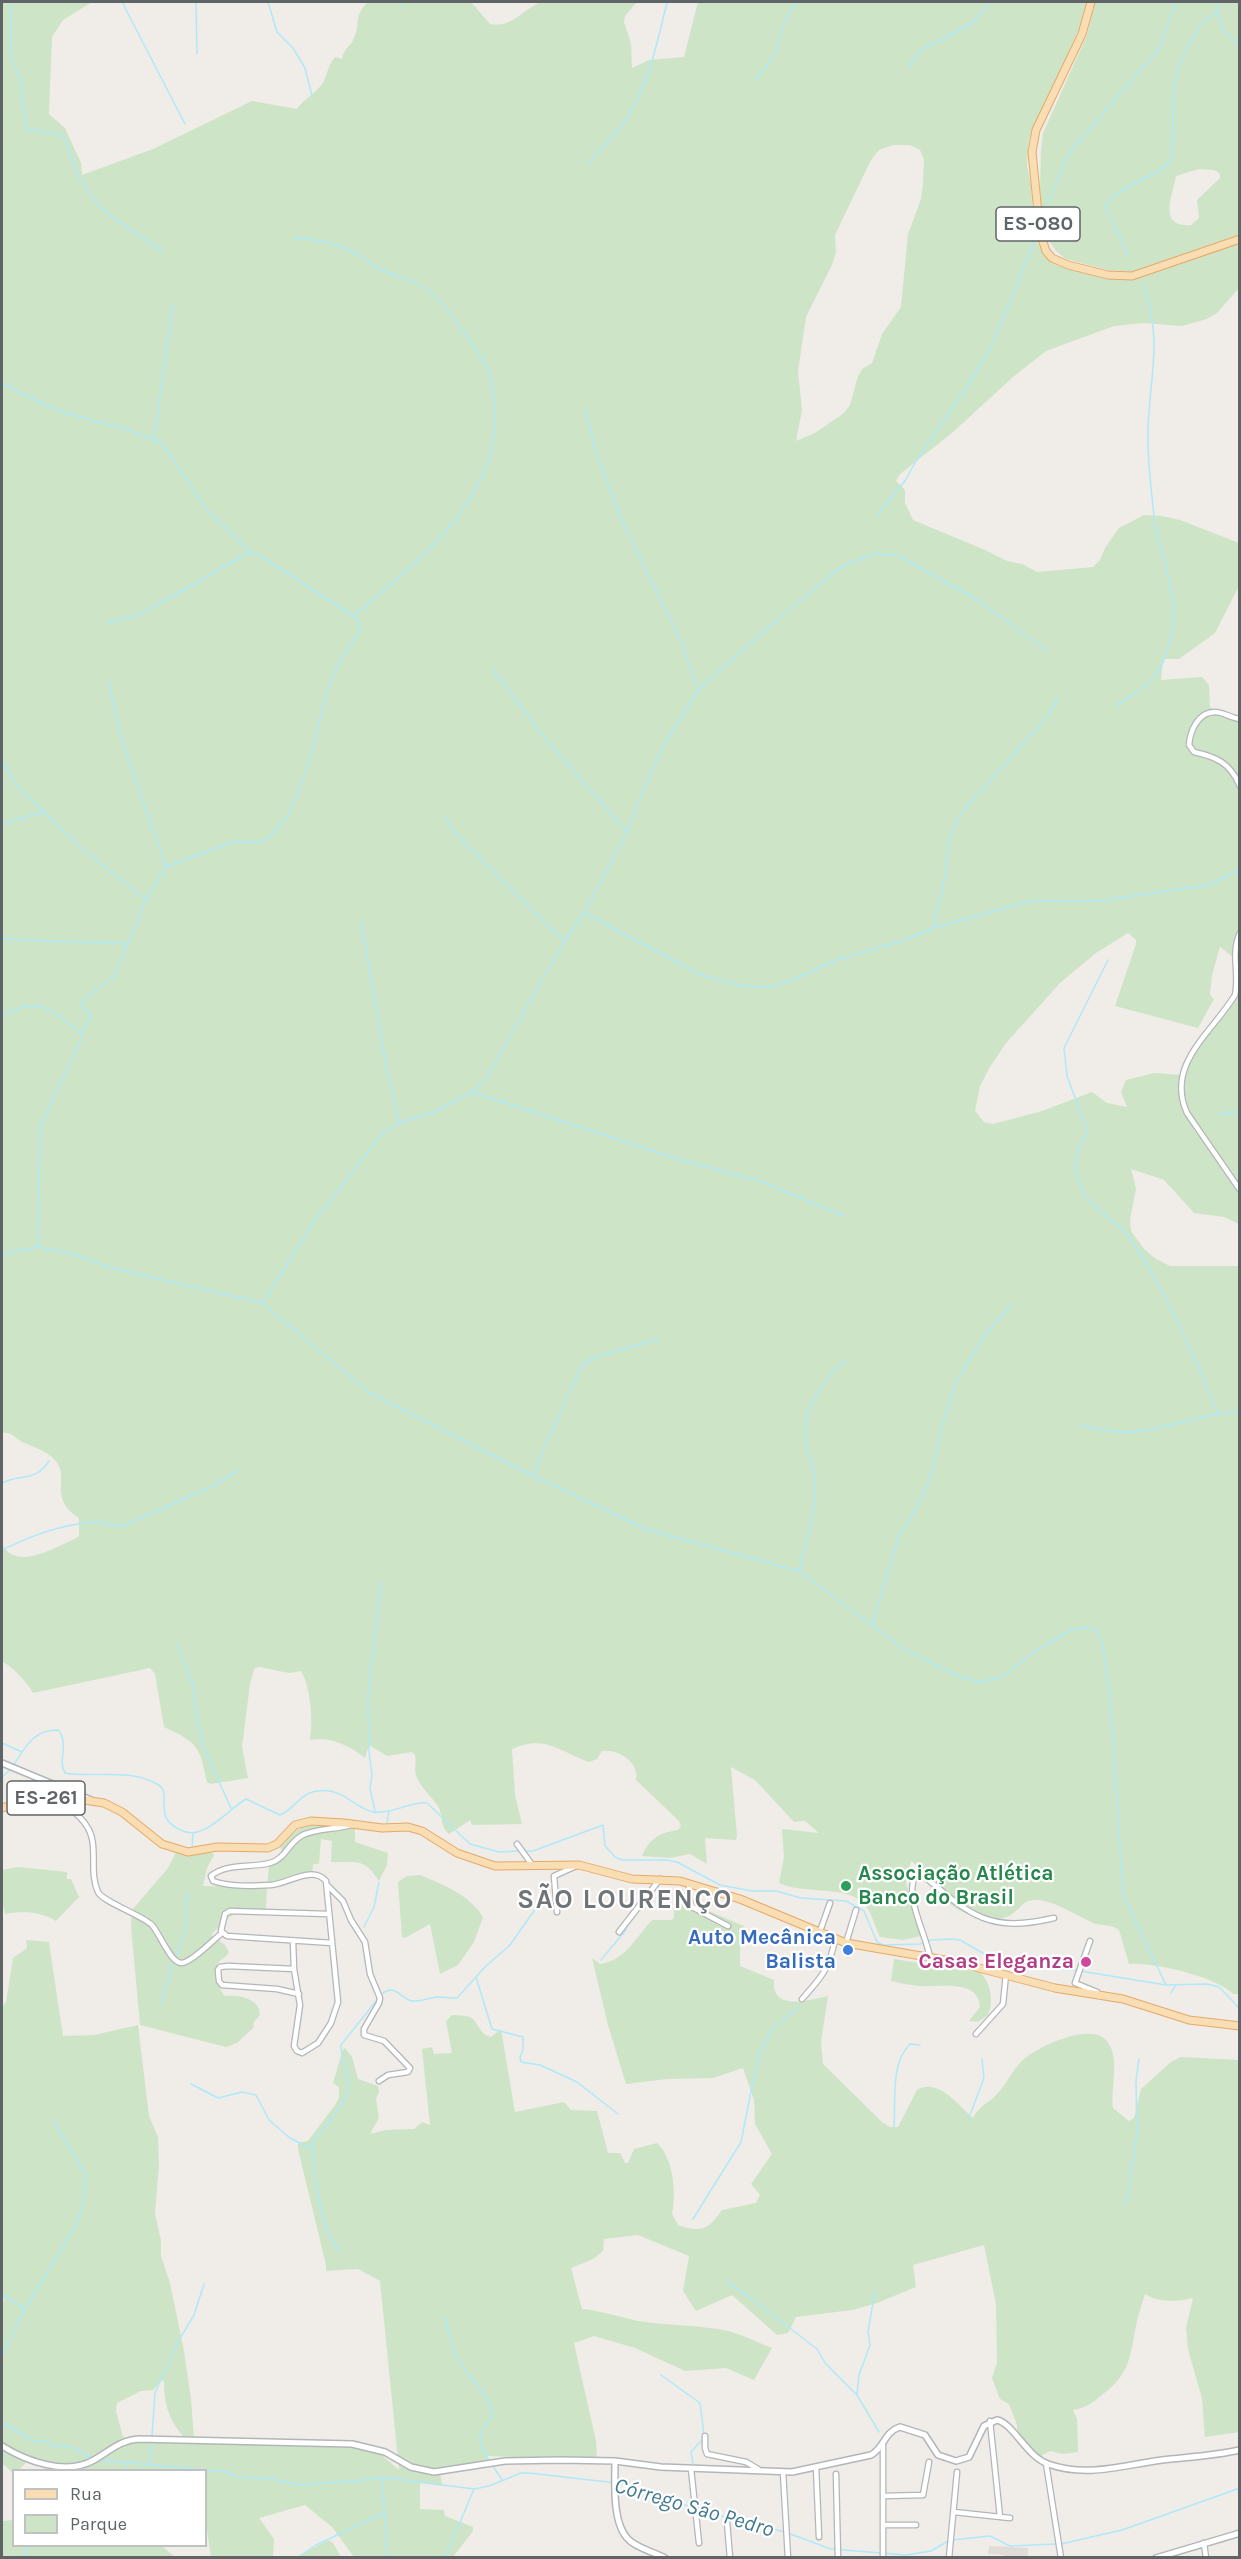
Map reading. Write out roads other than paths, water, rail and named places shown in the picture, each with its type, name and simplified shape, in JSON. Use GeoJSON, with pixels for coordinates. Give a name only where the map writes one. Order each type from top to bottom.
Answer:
{"type":"FeatureCollection","features":[{"type":"Feature","properties":{"kind":"main road","name":"ES-080"},"geometry":{"type":"LineString","coordinates":[[1091,2],[1082,34],[1036,130],[1032,152],[1040,233],[1046,251],[1052,258],[1068,265],[1108,275],[1132,276],[1239,239]]}},
{"type":"Feature","properties":{"kind":"main road","name":"ES-261"},"geometry":{"type":"LineString","coordinates":[[2,1808],[23,1799],[93,1801],[122,1812],[162,1844],[188,1852],[217,1847],[268,1848],[277,1844],[290,1829],[311,1821],[415,1829],[457,1853],[506,1868],[579,1865],[625,1878],[660,1879],[690,1884],[740,1899],[819,1934],[846,1943],[1006,1974],[1088,1995],[1114,1997],[1189,2020],[1239,2026]]}},
{"type":"Feature","properties":{"kind":"street"},"geometry":{"type":"LineString","coordinates":[[1239,719],[1220,712],[1209,713],[1194,726],[1189,745],[1194,752],[1211,756],[1229,766],[1239,786]]}},
{"type":"Feature","properties":{"kind":"street"},"geometry":{"type":"LineString","coordinates":[[1239,933],[1234,954],[1237,982],[1234,995],[1184,1065],[1182,1084],[1183,1102],[1187,1113],[1239,1190]]}},
{"type":"Feature","properties":{"kind":"street"},"geometry":{"type":"LineString","coordinates":[[2,1763],[93,1801]]}},
{"type":"Feature","properties":{"kind":"street"},"geometry":{"type":"LineString","coordinates":[[60,1799],[87,1825],[91,1835],[96,1886],[101,1896],[145,1919],[163,1939],[174,1960],[178,1963],[188,1962],[222,1933],[225,1914],[230,1911],[328,1914]]}},
{"type":"Feature","properties":{"kind":"street"},"geometry":{"type":"LineString","coordinates":[[354,1824],[310,1832],[300,1837],[281,1858],[272,1862],[215,1872],[211,1878],[219,1883],[271,1886],[316,1875],[322,1877],[343,1901],[351,1920],[365,1942],[370,1974],[380,1998],[364,2029],[364,2035],[384,2041],[410,2068],[408,2072],[392,2074],[379,2081]]}},
{"type":"Feature","properties":{"kind":"street"},"geometry":{"type":"LineString","coordinates":[[519,1846],[533,1866]]}},
{"type":"Feature","properties":{"kind":"street"},"geometry":{"type":"LineString","coordinates":[[557,1912],[554,1876],[579,1865]]}},
{"type":"Feature","properties":{"kind":"street"},"geometry":{"type":"LineString","coordinates":[[930,1958],[913,1901],[913,1881],[916,1875],[925,1877],[969,1912],[997,1923],[1030,1924],[1054,1918]]}},
{"type":"Feature","properties":{"kind":"street"},"geometry":{"type":"LineString","coordinates":[[619,1932],[660,1879]]}},
{"type":"Feature","properties":{"kind":"street"},"geometry":{"type":"LineString","coordinates":[[690,1884],[688,1894],[692,1907],[728,1926]]}},
{"type":"Feature","properties":{"kind":"street"},"geometry":{"type":"LineString","coordinates":[[293,1942],[294,1969],[299,1994],[294,2043],[299,2053],[305,2053],[318,2043],[332,2023],[339,1996],[328,1914],[327,1885]]}},
{"type":"Feature","properties":{"kind":"street"},"geometry":{"type":"LineString","coordinates":[[819,1934],[830,1903]]}},
{"type":"Feature","properties":{"kind":"street"},"geometry":{"type":"LineString","coordinates":[[846,1943],[856,1910]]}},
{"type":"Feature","properties":{"kind":"street"},"geometry":{"type":"LineString","coordinates":[[222,1933],[227,1936],[332,1943]]}},
{"type":"Feature","properties":{"kind":"street"},"geometry":{"type":"LineString","coordinates":[[802,1999],[824,1974],[831,1961],[835,1940]]}},
{"type":"Feature","properties":{"kind":"street"},"geometry":{"type":"LineString","coordinates":[[1090,1941],[1075,1982],[1076,1985],[1114,1997]]}},
{"type":"Feature","properties":{"kind":"street"},"geometry":{"type":"LineString","coordinates":[[294,1969],[228,1966],[220,1967],[218,1970],[219,1981],[222,1985],[277,1989],[299,1994]]}},
{"type":"Feature","properties":{"kind":"street"},"geometry":{"type":"LineString","coordinates":[[976,2034],[1003,2004],[1006,1974]]}},
{"type":"Feature","properties":{"kind":"street"},"geometry":{"type":"LineString","coordinates":[[2,2446],[25,2458],[71,2466],[89,2463],[123,2441],[139,2439],[352,2444],[385,2452],[411,2467],[434,2472],[504,2461],[615,2462],[692,2469],[758,2469],[783,2472],[866,2456],[876,2452],[883,2445],[893,2429],[905,2427],[928,2438],[941,2458],[961,2461],[972,2453],[984,2426],[990,2421],[999,2420],[1008,2424],[1020,2442],[1046,2463],[1095,2472],[1160,2460],[1215,2456],[1239,2450]]}},
{"type":"Feature","properties":{"kind":"street"},"geometry":{"type":"LineString","coordinates":[[990,2421],[1000,2517]]}},
{"type":"Feature","properties":{"kind":"street"},"geometry":{"type":"LineString","coordinates":[[705,2436],[707,2454],[746,2462],[758,2469]]}},
{"type":"Feature","properties":{"kind":"street"},"geometry":{"type":"LineString","coordinates":[[883,2445],[883,2558]]}},
{"type":"Feature","properties":{"kind":"street"},"geometry":{"type":"LineString","coordinates":[[615,2462],[617,2510],[626,2537],[665,2558]]}},
{"type":"Feature","properties":{"kind":"street"},"geometry":{"type":"LineString","coordinates":[[884,2496],[923,2495],[930,2462]]}},
{"type":"Feature","properties":{"kind":"street"},"geometry":{"type":"LineString","coordinates":[[1046,2463],[1061,2558]]}},
{"type":"Feature","properties":{"kind":"street"},"geometry":{"type":"LineString","coordinates":[[816,2467],[819,2537]]}},
{"type":"Feature","properties":{"kind":"street"},"geometry":{"type":"LineString","coordinates":[[692,2469],[699,2543]]}},
{"type":"Feature","properties":{"kind":"street"},"geometry":{"type":"LineString","coordinates":[[783,2472],[788,2558]]}},
{"type":"Feature","properties":{"kind":"street"},"geometry":{"type":"LineString","coordinates":[[949,2558],[957,2472]]}},
{"type":"Feature","properties":{"kind":"street"},"geometry":{"type":"LineString","coordinates":[[836,2474],[838,2555]]}},
{"type":"Feature","properties":{"kind":"street"},"geometry":{"type":"LineString","coordinates":[[954,2512],[1010,2518]]}},
{"type":"Feature","properties":{"kind":"street"},"geometry":{"type":"LineString","coordinates":[[727,2522],[730,2558]]}},
{"type":"Feature","properties":{"kind":"street"},"geometry":{"type":"LineString","coordinates":[[883,2525],[916,2525]]}},
{"type":"Feature","properties":{"kind":"street"},"geometry":{"type":"LineString","coordinates":[[1156,2558],[1239,2533]]}},
{"type":"Feature","properties":{"kind":"street"},"geometry":{"type":"LineString","coordinates":[[1204,2543],[1206,2558]]}},
{"type":"Feature","properties":{"kind":"waterway"},"geometry":{"type":"LineString","coordinates":[[11,2],[11,56],[21,81],[26,129],[63,135],[75,168],[97,203],[117,221],[163,252]]}},
{"type":"Feature","properties":{"kind":"waterway"},"geometry":{"type":"LineString","coordinates":[[122,2],[185,124]]}},
{"type":"Feature","properties":{"kind":"waterway"},"geometry":{"type":"LineString","coordinates":[[196,2],[197,54]]}},
{"type":"Feature","properties":{"kind":"waterway"},"geometry":{"type":"LineString","coordinates":[[268,2],[277,32],[293,48],[305,68],[312,96]]}},
{"type":"Feature","properties":{"kind":"waterway"},"geometry":{"type":"LineString","coordinates":[[402,6],[403,2]]}},
{"type":"Feature","properties":{"kind":"waterway"},"geometry":{"type":"LineString","coordinates":[[587,165],[617,131],[638,97],[650,66],[667,2]]}},
{"type":"Feature","properties":{"kind":"waterway"},"geometry":{"type":"LineString","coordinates":[[756,80],[775,54],[783,25],[796,2]]}},
{"type":"Feature","properties":{"kind":"waterway"},"geometry":{"type":"LineString","coordinates":[[908,68],[921,50],[971,24],[991,2]]}},
{"type":"Feature","properties":{"kind":"waterway"},"geometry":{"type":"LineString","coordinates":[[1047,204],[1070,152],[1158,50],[1176,2]]}},
{"type":"Feature","properties":{"kind":"waterway"},"geometry":{"type":"LineString","coordinates":[[1129,256],[1105,207],[1114,195],[1164,168],[1172,158],[1174,87],[1179,64],[1200,25],[1217,11],[1220,2]]}},
{"type":"Feature","properties":{"kind":"waterway"},"geometry":{"type":"LineString","coordinates":[[1217,12],[1223,31],[1240,45]]}},
{"type":"Feature","properties":{"kind":"waterway"},"geometry":{"type":"LineString","coordinates":[[294,238],[319,241],[344,248],[380,269],[424,287],[448,310],[479,353],[485,363],[493,390],[495,423],[490,454],[481,479],[468,502],[434,544],[355,615]]}},
{"type":"Feature","properties":{"kind":"waterway"},"geometry":{"type":"LineString","coordinates":[[877,515],[905,481],[917,459],[969,384],[994,341],[1034,242]]}},
{"type":"Feature","properties":{"kind":"waterway"},"geometry":{"type":"LineString","coordinates":[[1117,705],[1148,684],[1155,676],[1169,647],[1174,617],[1171,588],[1154,516],[1148,451],[1154,340],[1149,305],[1143,285]]}},
{"type":"Feature","properties":{"kind":"waterway"},"geometry":{"type":"LineString","coordinates":[[154,439],[173,304]]}},
{"type":"Feature","properties":{"kind":"waterway"},"geometry":{"type":"LineString","coordinates":[[2,384],[62,412],[125,429],[162,443],[208,511],[250,552],[262,557],[354,616],[362,627],[340,661],[328,688],[308,765],[288,816],[267,839],[258,842],[233,842],[166,867],[146,900],[115,975],[80,1003],[91,1017],[81,1033],[80,1042],[40,1126],[38,1246]]}},
{"type":"Feature","properties":{"kind":"waterway"},"geometry":{"type":"LineString","coordinates":[[585,408],[596,451],[622,521],[683,645],[698,689]]}},
{"type":"Feature","properties":{"kind":"waterway"},"geometry":{"type":"LineString","coordinates":[[107,623],[139,615],[250,552]]}},
{"type":"Feature","properties":{"kind":"waterway"},"geometry":{"type":"LineString","coordinates":[[263,1302],[315,1220],[381,1135],[399,1123],[432,1113],[472,1092],[484,1082],[564,942],[584,913],[627,832],[664,745],[698,690],[836,571],[847,564],[874,554],[897,555],[976,599],[1048,651]]}},
{"type":"Feature","properties":{"kind":"waterway"},"geometry":{"type":"LineString","coordinates":[[493,670],[540,732],[626,831]]}},
{"type":"Feature","properties":{"kind":"waterway"},"geometry":{"type":"LineString","coordinates":[[108,681],[123,743],[166,866]]}},
{"type":"Feature","properties":{"kind":"waterway"},"geometry":{"type":"LineString","coordinates":[[933,928],[946,872],[949,838],[963,811],[1046,718],[1058,699]]}},
{"type":"Feature","properties":{"kind":"waterway"},"geometry":{"type":"LineString","coordinates":[[2,761],[18,787],[80,847],[145,899]]}},
{"type":"Feature","properties":{"kind":"waterway"},"geometry":{"type":"LineString","coordinates":[[2,824],[43,812]]}},
{"type":"Feature","properties":{"kind":"waterway"},"geometry":{"type":"LineString","coordinates":[[445,816],[454,832],[564,941]]}},
{"type":"Feature","properties":{"kind":"waterway"},"geometry":{"type":"LineString","coordinates":[[585,913],[701,975],[743,986],[768,987],[788,982],[836,960],[905,940],[933,928],[1030,901],[1100,901],[1208,885],[1240,870]]}},
{"type":"Feature","properties":{"kind":"waterway"},"geometry":{"type":"LineString","coordinates":[[361,920],[385,1060],[399,1123]]}},
{"type":"Feature","properties":{"kind":"waterway"},"geometry":{"type":"LineString","coordinates":[[2,939],[127,944]]}},
{"type":"Feature","properties":{"kind":"waterway"},"geometry":{"type":"LineString","coordinates":[[1108,960],[1064,1048],[1067,1076],[1088,1133],[1077,1152],[1076,1173],[1081,1188],[1091,1203],[1119,1226],[1131,1240],[1157,1281],[1179,1324],[1218,1413]]}},
{"type":"Feature","properties":{"kind":"waterway"},"geometry":{"type":"LineString","coordinates":[[2,1015],[27,1006],[44,1007],[80,1032]]}},
{"type":"Feature","properties":{"kind":"waterway"},"geometry":{"type":"LineString","coordinates":[[472,1092],[678,1159],[760,1181],[844,1216]]}},
{"type":"Feature","properties":{"kind":"waterway"},"geometry":{"type":"LineString","coordinates":[[1219,1114],[1240,1112]]}},
{"type":"Feature","properties":{"kind":"waterway"},"geometry":{"type":"LineString","coordinates":[[2,1254],[38,1247],[73,1254],[108,1267],[262,1303],[370,1393],[532,1475],[648,1530],[799,1571],[907,1651],[958,1676],[980,1682],[1000,1678],[1034,1652],[1071,1630],[1088,1627],[1096,1630],[1102,1641],[1110,1695],[1123,1895],[1166,1985]]}},
{"type":"Feature","properties":{"kind":"waterway"},"geometry":{"type":"LineString","coordinates":[[872,1625],[899,1536],[931,1478],[940,1434],[956,1382],[985,1335],[1013,1303]]}},
{"type":"Feature","properties":{"kind":"waterway"},"geometry":{"type":"LineString","coordinates":[[532,1475],[582,1365],[595,1357],[659,1339]]}},
{"type":"Feature","properties":{"kind":"waterway"},"geometry":{"type":"LineString","coordinates":[[800,1570],[813,1511],[815,1487],[815,1475],[806,1439],[807,1417],[822,1386],[845,1360]]}},
{"type":"Feature","properties":{"kind":"waterway"},"geometry":{"type":"LineString","coordinates":[[1079,1425],[1116,1432],[1136,1431],[1240,1411]]}},
{"type":"Feature","properties":{"kind":"waterway"},"geometry":{"type":"LineString","coordinates":[[2,1483],[33,1475],[44,1468],[49,1461]]}},
{"type":"Feature","properties":{"kind":"waterway"},"geometry":{"type":"LineString","coordinates":[[2,1550],[57,1528],[93,1522],[125,1525],[215,1485],[237,1471]]}},
{"type":"Feature","properties":{"kind":"waterway"},"geometry":{"type":"LineString","coordinates":[[375,1811],[370,1789],[372,1774],[369,1753],[368,1696],[381,1583]]}},
{"type":"Feature","properties":{"kind":"waterway"},"geometry":{"type":"LineString","coordinates":[[177,1644],[194,1687],[197,1723],[204,1749],[231,1808]]}},
{"type":"Feature","properties":{"kind":"waterway"},"geometry":{"type":"LineString","coordinates":[[13,1766],[31,1740],[42,1733],[58,1730],[63,1740],[62,1763],[65,1773],[135,1776],[157,1784],[164,1793],[167,1819],[173,1826],[183,1831],[191,1833],[208,1828],[246,1799],[280,1815],[311,1792],[327,1791],[341,1795],[373,1812],[386,1812],[427,1803],[470,1844],[499,1852],[519,1851]]}},
{"type":"Feature","properties":{"kind":"waterway"},"geometry":{"type":"LineString","coordinates":[[2,1743],[22,1752]]}},
{"type":"Feature","properties":{"kind":"waterway"},"geometry":{"type":"LineString","coordinates":[[2,1777],[10,1770]]}},
{"type":"Feature","properties":{"kind":"waterway"},"geometry":{"type":"LineString","coordinates":[[387,1823],[389,1811]]}},
{"type":"Feature","properties":{"kind":"waterway"},"geometry":{"type":"LineString","coordinates":[[524,1851],[533,1851],[603,1825],[605,1846],[615,1857],[622,1860],[667,1860],[677,1862],[720,1885],[752,1891],[776,1891],[801,1898],[846,1901],[864,1911],[877,1942],[883,1945],[920,1944],[931,1940],[960,1940],[993,1959],[1035,1968],[1074,1970],[1166,1985],[1207,1984],[1219,1987],[1240,2009]]}},
{"type":"Feature","properties":{"kind":"waterway"},"geometry":{"type":"LineString","coordinates":[[192,1847],[193,1834]]}},
{"type":"Feature","properties":{"kind":"waterway"},"geometry":{"type":"LineString","coordinates":[[364,1927],[374,1907],[379,1882]]}},
{"type":"Feature","properties":{"kind":"waterway"},"geometry":{"type":"LineString","coordinates":[[176,1956],[185,1929],[188,1892]]}},
{"type":"Feature","properties":{"kind":"waterway"},"geometry":{"type":"LineString","coordinates":[[382,1994],[390,1990],[412,2001],[437,1997],[457,1998],[485,1967],[510,1945],[536,1908]]}},
{"type":"Feature","properties":{"kind":"waterway"},"geometry":{"type":"LineString","coordinates":[[601,1960],[626,1930]]}},
{"type":"Feature","properties":{"kind":"waterway"},"geometry":{"type":"LineString","coordinates":[[161,2003],[172,1964]]}},
{"type":"Feature","properties":{"kind":"waterway"},"geometry":{"type":"LineString","coordinates":[[476,1977],[492,2029],[523,2037],[521,2062],[540,2065],[577,2082],[618,2114]]}},
{"type":"Feature","properties":{"kind":"waterway"},"geometry":{"type":"LineString","coordinates":[[1171,1993],[1175,1986]]}},
{"type":"Feature","properties":{"kind":"waterway"},"geometry":{"type":"LineString","coordinates":[[340,2251],[327,2230],[319,2200],[313,2142],[337,2112],[346,2095],[348,2077],[341,2045],[376,2001]]}},
{"type":"Feature","properties":{"kind":"waterway"},"geometry":{"type":"LineString","coordinates":[[693,2219],[741,2142],[759,2056],[769,2034],[774,2027],[799,2007]]}},
{"type":"Feature","properties":{"kind":"waterway"},"geometry":{"type":"LineString","coordinates":[[894,2127],[895,2083],[899,2062],[910,2044],[920,2045]]}},
{"type":"Feature","properties":{"kind":"waterway"},"geometry":{"type":"LineString","coordinates":[[968,2120],[984,2078],[982,2059]]}},
{"type":"Feature","properties":{"kind":"waterway"},"geometry":{"type":"LineString","coordinates":[[1126,2205],[1137,2134],[1136,2080],[1139,2059]]}},
{"type":"Feature","properties":{"kind":"waterway"},"geometry":{"type":"LineString","coordinates":[[191,2084],[218,2098],[242,2092],[256,2095],[269,2120],[290,2138],[313,2150]]}},
{"type":"Feature","properties":{"kind":"waterway"},"geometry":{"type":"LineString","coordinates":[[2,2356],[25,2309],[76,2225],[84,2202],[85,2174],[54,2121]]}},
{"type":"Feature","properties":{"kind":"waterway"},"geometry":{"type":"LineString","coordinates":[[727,2282],[817,2349],[825,2363],[857,2395],[879,2432]]}},
{"type":"Feature","properties":{"kind":"waterway"},"geometry":{"type":"LineString","coordinates":[[152,2436],[155,2393],[179,2340],[194,2315],[204,2284]]}},
{"type":"Feature","properties":{"kind":"waterway"},"geometry":{"type":"LineString","coordinates":[[857,2394],[859,2375],[870,2345],[868,2331],[875,2292]]}},
{"type":"Feature","properties":{"kind":"waterway"},"geometry":{"type":"LineString","coordinates":[[2,2294],[25,2309]]}},
{"type":"Feature","properties":{"kind":"waterway"},"geometry":{"type":"LineString","coordinates":[[445,2318],[458,2359],[489,2402],[492,2416],[483,2428],[480,2437],[480,2442],[489,2460]]}},
{"type":"Feature","properties":{"kind":"waterway"},"geometry":{"type":"LineString","coordinates":[[661,2375],[700,2403],[704,2435]]}},
{"type":"Feature","properties":{"kind":"waterway","name":"Córrego São Pedro"},"geometry":{"type":"LineString","coordinates":[[2,2423],[34,2441],[48,2441],[55,2448],[59,2445],[74,2448],[91,2458]]}},
{"type":"Feature","properties":{"kind":"waterway"},"geometry":{"type":"LineString","coordinates":[[693,2463],[691,2452],[703,2439]]}},
{"type":"Feature","properties":{"kind":"waterway"},"geometry":{"type":"LineString","coordinates":[[150,2464],[151,2445]]}},
{"type":"Feature","properties":{"kind":"waterway","name":"Córrego São Pedro"},"geometry":{"type":"LineString","coordinates":[[101,2460],[195,2469]]}},
{"type":"Feature","properties":{"kind":"waterway"},"geometry":{"type":"LineString","coordinates":[[124,2469],[126,2463]]}},
{"type":"Feature","properties":{"kind":"waterway"},"geometry":{"type":"LineString","coordinates":[[493,2466],[502,2480]]}},
{"type":"Feature","properties":{"kind":"waterway","name":"Córrego São Pedro"},"geometry":{"type":"LineString","coordinates":[[207,2470],[226,2472],[236,2477],[272,2479],[299,2485],[389,2478],[474,2489],[489,2486],[521,2473],[529,2473],[625,2484],[693,2508]]}},
{"type":"Feature","properties":{"kind":"waterway"},"geometry":{"type":"LineString","coordinates":[[382,2479],[388,2558]]}},
{"type":"Feature","properties":{"kind":"waterway","name":"Córrego São Pedro"},"geometry":{"type":"LineString","coordinates":[[1061,2544],[1122,2530],[1240,2488]]}},
{"type":"Feature","properties":{"kind":"waterway"},"geometry":{"type":"LineString","coordinates":[[445,2558],[474,2489]]}},
{"type":"Feature","properties":{"kind":"waterway","name":"Córrego São Pedro"},"geometry":{"type":"LineString","coordinates":[[698,2510],[785,2532],[831,2549],[906,2555],[931,2551],[948,2541]]}},
{"type":"Feature","properties":{"kind":"waterway"},"geometry":{"type":"LineString","coordinates":[[297,2558],[316,2545],[384,2513]]}},
{"type":"Feature","properties":{"kind":"waterway","name":"Córrego São Pedro"},"geometry":{"type":"LineString","coordinates":[[952,2540],[990,2536],[1010,2546],[1056,2544]]}},
{"type":"Feature","properties":{"kind":"waterway"},"geometry":{"type":"LineString","coordinates":[[20,2558],[29,2547]]}},
{"type":"Feature","properties":{"kind":"place","name":"Associação Atlética Banco do Brasil"},"geometry":{"type":"Point","coordinates":[846,1886]}},
{"type":"Feature","properties":{"kind":"place","name":"Auto Mecânica Balista"},"geometry":{"type":"Point","coordinates":[848,1950]}},
{"type":"Feature","properties":{"kind":"place","name":"Casas Eleganza"},"geometry":{"type":"Point","coordinates":[1086,1962]}},
{"type":"Feature","properties":{"kind":"district","name":"SÃO LOURENÇO"},"geometry":{"type":"Point","coordinates":[625,1900]}}]}
